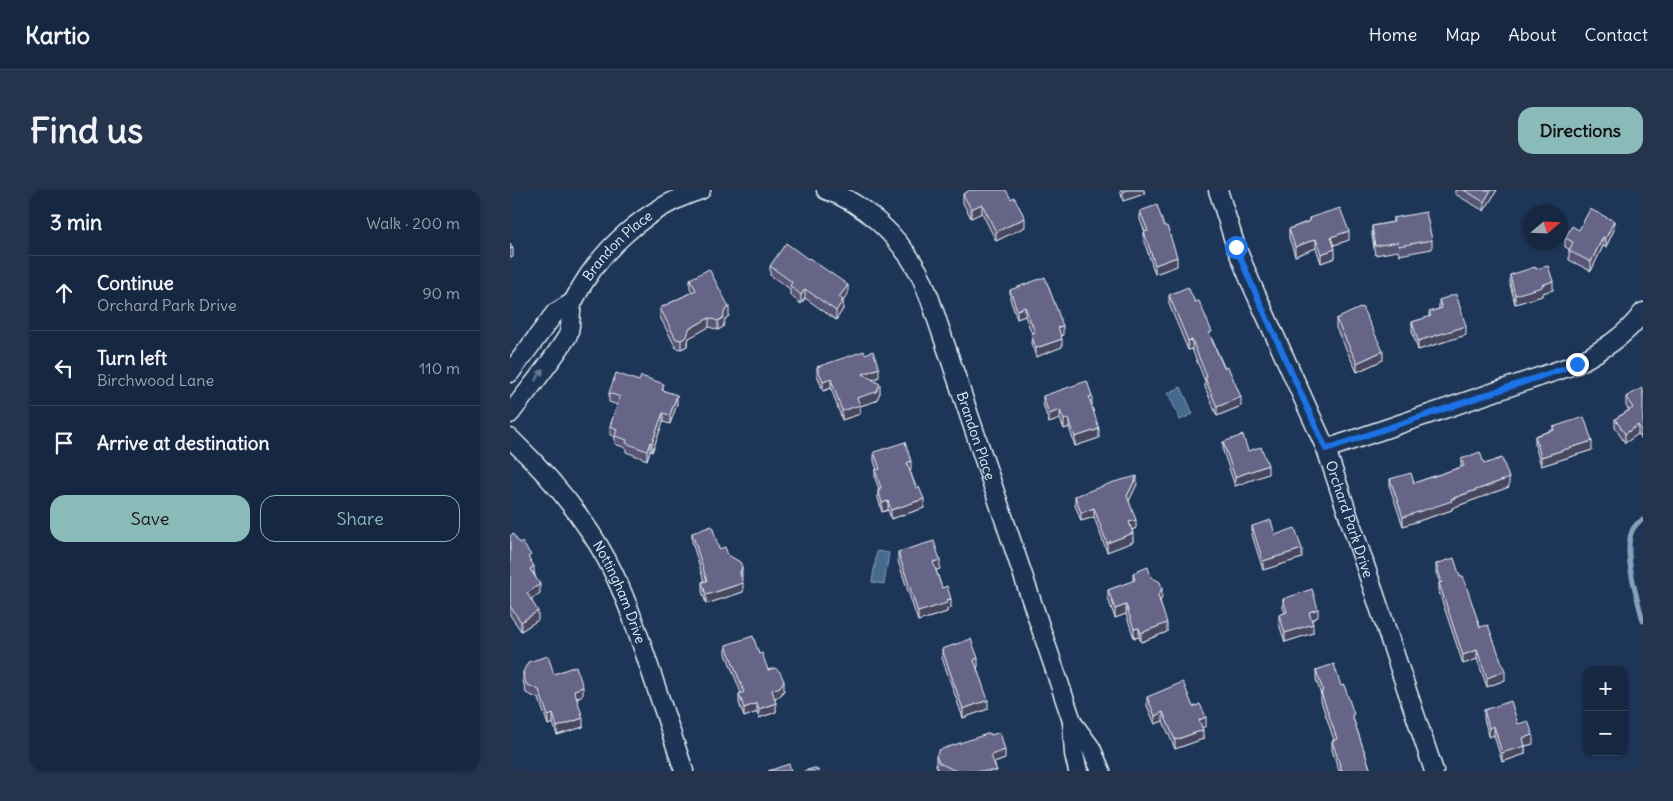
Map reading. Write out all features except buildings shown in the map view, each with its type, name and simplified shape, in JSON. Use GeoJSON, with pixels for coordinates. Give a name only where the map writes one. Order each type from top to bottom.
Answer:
{"type":"FeatureCollection","features":[{"type":"Feature","properties":{"kind":"street","name":"Brandon Place"},"geometry":{"type":"LineString","coordinates":[[510,414],[568,335],[573,302],[597,264],[625,234],[657,210],[701,190]]}},
{"type":"Feature","properties":{"kind":"street","name":"Brandon Place"},"geometry":{"type":"LineString","coordinates":[[828,190],[851,195],[900,245],[918,271],[930,299],[1072,721],[1074,754],[1078,771]]}},
{"type":"Feature","properties":{"kind":"street","name":"Orchard Park Drive"},"geometry":{"type":"LineString","coordinates":[[1223,191],[1236,247],[1326,449],[1434,771]]}},
{"type":"Feature","properties":{"kind":"street","name":"Brandon Place"},"geometry":{"type":"LineString","coordinates":[[510,373],[554,313],[573,302]]}},
{"type":"Feature","properties":{"kind":"street"},"geometry":{"type":"LineString","coordinates":[[1326,449],[1577,364],[1603,350],[1626,332],[1643,312]]}},
{"type":"Feature","properties":{"kind":"street","name":"Nottingham Drive"},"geometry":{"type":"LineString","coordinates":[[510,438],[540,467],[565,496],[607,560],[624,595],[637,630],[684,771]]}},
{"type":"Feature","properties":{"kind":"street","name":"Brandon Place"},"geometry":{"type":"LineString","coordinates":[[1072,721],[1091,748],[1101,771]]}},
{"type":"Feature","properties":{"kind":"water"},"geometry":{"type":"Polygon","coordinates":[[[1181,387],[1193,414],[1180,420],[1168,393],[1181,387]]]}},
{"type":"Feature","properties":{"kind":"water"},"geometry":{"type":"Polygon","coordinates":[[[877,551],[889,553],[884,584],[872,582],[877,551]]]}},
{"type":"Feature","properties":{"kind":"waterway"},"geometry":{"type":"LineString","coordinates":[[1643,520],[1634,527],[1630,537],[1629,551],[1633,582],[1643,621]]}},
{"type":"Feature","properties":{"kind":"route"},"geometry":{"type":"LineString","coordinates":[[1236,247],[1326,449],[1577,364]]}}]}
